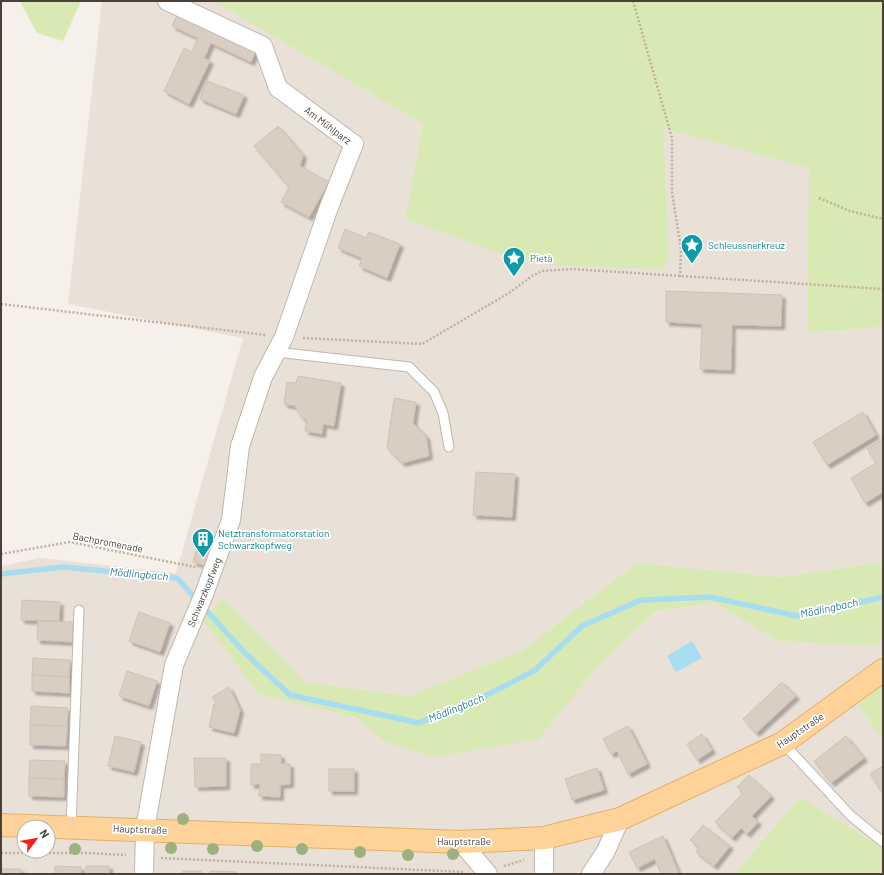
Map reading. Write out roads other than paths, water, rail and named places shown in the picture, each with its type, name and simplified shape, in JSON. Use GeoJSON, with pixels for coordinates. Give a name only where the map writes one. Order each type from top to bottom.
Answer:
{"type":"FeatureCollection","features":[{"type":"Feature","properties":{"kind":"main road","name":"Hauptstraße"},"geometry":{"type":"LineString","coordinates":[[1,825],[145,829],[544,846],[620,818],[783,743],[883,670]]}},
{"type":"Feature","properties":{"kind":"street","name":"Am Mühlparz"},"geometry":{"type":"LineString","coordinates":[[167,1],[263,46],[278,88],[354,144],[328,207],[280,344]]}},
{"type":"Feature","properties":{"kind":"street","name":"Schwarzkopfweg"},"geometry":{"type":"LineString","coordinates":[[144,865],[145,829],[174,665],[204,594],[231,520],[240,446],[263,377],[280,344]]}},
{"type":"Feature","properties":{"kind":"street"},"geometry":{"type":"LineString","coordinates":[[591,874],[606,851],[620,818]]}},
{"type":"Feature","properties":{"kind":"street"},"geometry":{"type":"LineString","coordinates":[[461,842],[487,873]]}},
{"type":"Feature","properties":{"kind":"street"},"geometry":{"type":"LineString","coordinates":[[544,846],[544,874]]}},
{"type":"Feature","properties":{"kind":"lane"},"geometry":{"type":"LineString","coordinates":[[280,344],[409,367],[434,392],[443,413],[449,447]]}},
{"type":"Feature","properties":{"kind":"lane"},"geometry":{"type":"LineString","coordinates":[[70,827],[79,610]]}},
{"type":"Feature","properties":{"kind":"lane"},"geometry":{"type":"LineString","coordinates":[[783,743],[851,816],[883,842]]}},
{"type":"Feature","properties":{"kind":"water"},"geometry":{"type":"Polygon","coordinates":[[[692,641],[702,658],[676,672],[667,656],[692,641]]]}},
{"type":"Feature","properties":{"kind":"waterway","name":"Mödlingbach"},"geometry":{"type":"LineString","coordinates":[[1,574],[63,567],[177,578],[245,653],[290,695],[419,723],[479,699],[534,671],[582,626],[641,600],[710,597],[797,616],[883,597]]}},
{"type":"Feature","properties":{"kind":"place","name":"Schleussnerkreuz"},"geometry":{"type":"Point","coordinates":[692,264]}},
{"type":"Feature","properties":{"kind":"place","name":"Pietà"},"geometry":{"type":"Point","coordinates":[514,278]}},
{"type":"Feature","properties":{"kind":"place","name":"Netztransformatorstation Schwarzkopfweg"},"geometry":{"type":"Point","coordinates":[203,558]}}]}
